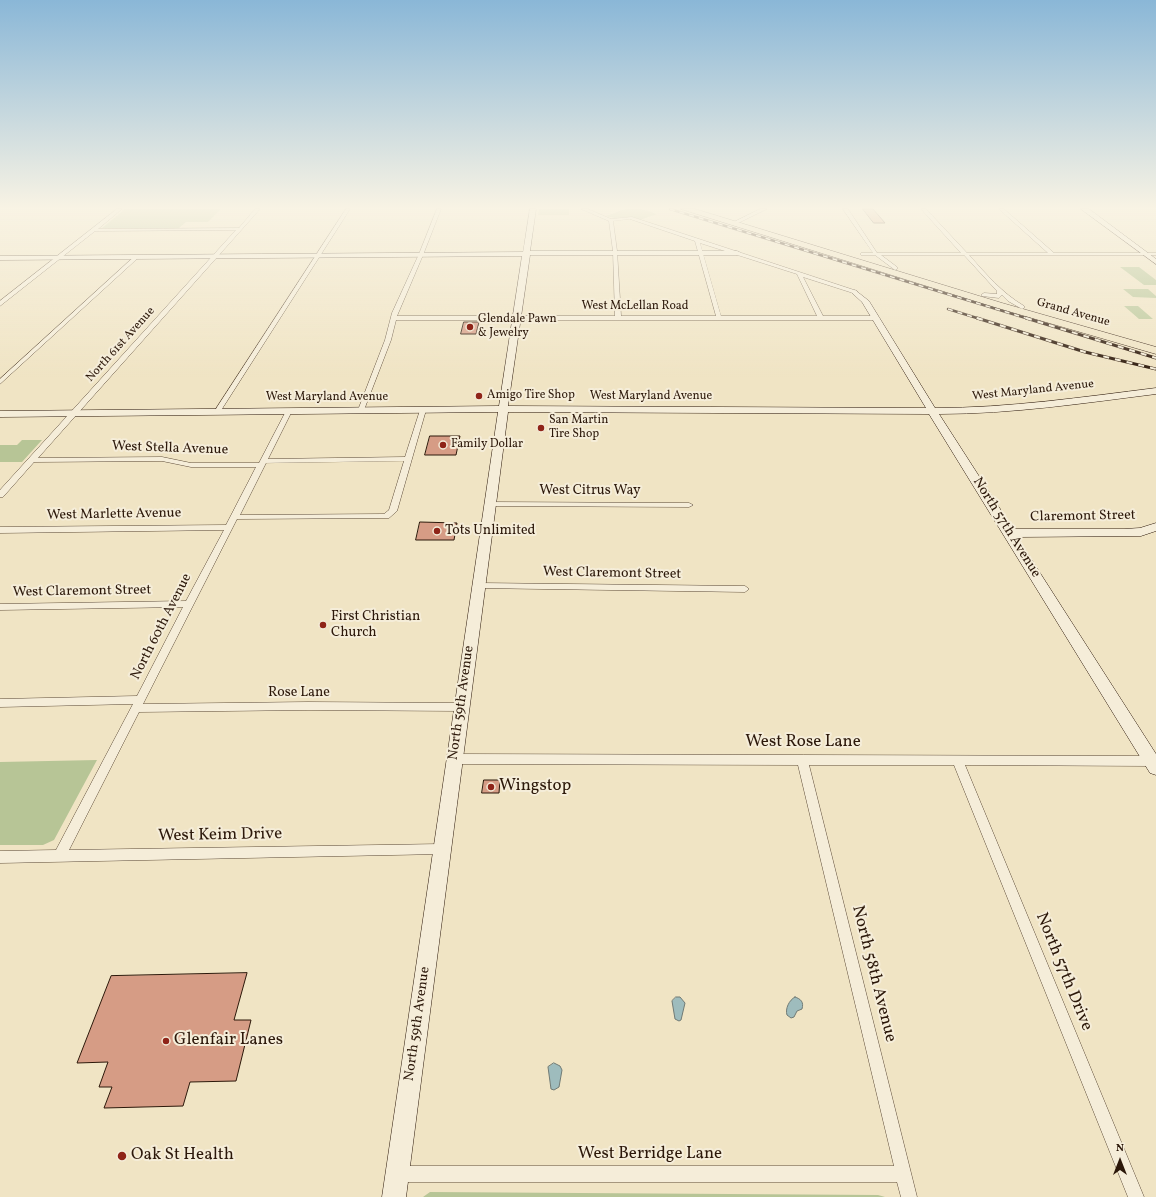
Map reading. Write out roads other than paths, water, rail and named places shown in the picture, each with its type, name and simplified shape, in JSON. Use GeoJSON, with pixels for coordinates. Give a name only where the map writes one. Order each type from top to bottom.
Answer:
{"type":"FeatureCollection","features":[{"type":"Feature","properties":{"kind":"highway","name":"Grand Avenue"},"geometry":{"type":"LineString","coordinates":[[872,265],[983,300],[1156,351]]}},
{"type":"Feature","properties":{"kind":"highway","name":"Grand Avenue"},"geometry":{"type":"LineString","coordinates":[[884,265],[1156,345]]}},
{"type":"Feature","properties":{"kind":"street"},"geometry":{"type":"LineString","coordinates":[[0,304],[50,265]]}},
{"type":"Feature","properties":{"kind":"street"},"geometry":{"type":"LineString","coordinates":[[0,382],[128,265]]}},
{"type":"Feature","properties":{"kind":"street","name":"North 61st Avenue"},"geometry":{"type":"LineString","coordinates":[[0,495],[30,460],[208,265]]}},
{"type":"Feature","properties":{"kind":"street"},"geometry":{"type":"LineString","coordinates":[[217,412],[313,265]]}},
{"type":"Feature","properties":{"kind":"street"},"geometry":{"type":"LineString","coordinates":[[361,410],[388,340],[394,318],[417,265]]}},
{"type":"Feature","properties":{"kind":"street","name":"North 59th Avenue"},"geometry":{"type":"LineString","coordinates":[[394,1197],[441,849],[524,265]]}},
{"type":"Feature","properties":{"kind":"street"},"geometry":{"type":"LineString","coordinates":[[615,265],[618,317]]}},
{"type":"Feature","properties":{"kind":"street"},"geometry":{"type":"LineString","coordinates":[[704,265],[719,318]]}},
{"type":"Feature","properties":{"kind":"street"},"geometry":{"type":"LineString","coordinates":[[772,265],[855,292]]}},
{"type":"Feature","properties":{"kind":"street"},"geometry":{"type":"LineString","coordinates":[[891,265],[895,268]]}},
{"type":"Feature","properties":{"kind":"street"},"geometry":{"type":"LineString","coordinates":[[975,265],[1010,300],[1022,306]]}},
{"type":"Feature","properties":{"kind":"street"},"geometry":{"type":"LineString","coordinates":[[799,274],[820,318]]}},
{"type":"Feature","properties":{"kind":"street"},"geometry":{"type":"LineString","coordinates":[[984,295],[999,296],[1000,291]]}},
{"type":"Feature","properties":{"kind":"street","name":"North 57th Avenue"},"geometry":{"type":"LineString","coordinates":[[855,292],[863,298],[876,318],[933,412],[1154,764]]}},
{"type":"Feature","properties":{"kind":"street","name":"West McLellan Road"},"geometry":{"type":"LineString","coordinates":[[394,318],[876,318]]}},
{"type":"Feature","properties":{"kind":"street","name":"West Maryland Avenue"},"geometry":{"type":"LineString","coordinates":[[0,414],[503,409],[933,412],[1004,410],[1156,391]]}},
{"type":"Feature","properties":{"kind":"street"},"geometry":{"type":"LineString","coordinates":[[234,517],[386,516],[390,514],[393,511],[423,410]]}},
{"type":"Feature","properties":{"kind":"street","name":"North 60th Avenue"},"geometry":{"type":"LineString","coordinates":[[60,856],[289,411]]}},
{"type":"Feature","properties":{"kind":"street","name":"West Stella Avenue"},"geometry":{"type":"LineString","coordinates":[[30,460],[162,459],[191,465],[408,459]]}},
{"type":"Feature","properties":{"kind":"street","name":"West Citrus Way"},"geometry":{"type":"LineString","coordinates":[[490,504],[689,505]]}},
{"type":"Feature","properties":{"kind":"street","name":"West Marlette Avenue"},"geometry":{"type":"LineString","coordinates":[[0,530],[228,527]]}},
{"type":"Feature","properties":{"kind":"street","name":"Claremont Street"},"geometry":{"type":"LineString","coordinates":[[1009,533],[1124,533],[1141,532],[1156,528]]}},
{"type":"Feature","properties":{"kind":"street","name":"West Claremont Street"},"geometry":{"type":"LineString","coordinates":[[479,586],[745,589]]}},
{"type":"Feature","properties":{"kind":"street","name":"West Claremont Street"},"geometry":{"type":"LineString","coordinates":[[0,607],[189,604]]}},
{"type":"Feature","properties":{"kind":"street"},"geometry":{"type":"LineString","coordinates":[[0,703],[138,704]]}},
{"type":"Feature","properties":{"kind":"street","name":"Rose Lane"},"geometry":{"type":"LineString","coordinates":[[138,704],[462,707]]}},
{"type":"Feature","properties":{"kind":"street","name":"West Rose Lane"},"geometry":{"type":"LineString","coordinates":[[455,759],[957,760],[1154,764]]}},
{"type":"Feature","properties":{"kind":"street","name":"North 58th Avenue"},"geometry":{"type":"LineString","coordinates":[[802,760],[909,1197]]}},
{"type":"Feature","properties":{"kind":"street","name":"North 57th Drive"},"geometry":{"type":"LineString","coordinates":[[957,760],[1136,1197]]}},
{"type":"Feature","properties":{"kind":"street","name":"West Keim Drive"},"geometry":{"type":"LineString","coordinates":[[0,857],[441,849]]}},
{"type":"Feature","properties":{"kind":"street","name":"West Berridge Lane"},"geometry":{"type":"LineString","coordinates":[[398,1174],[903,1174]]}},
{"type":"Feature","properties":{"kind":"water"},"geometry":{"type":"Polygon","coordinates":[[[676,997],[680,997],[685,1003],[681,1020],[679,1021],[675,1019],[672,1001],[676,997]]]}},
{"type":"Feature","properties":{"kind":"water"},"geometry":{"type":"Polygon","coordinates":[[[795,997],[802,1001],[803,1007],[797,1011],[794,1017],[791,1018],[787,1015],[787,1007],[789,1002],[795,997]]]}},
{"type":"Feature","properties":{"kind":"water"},"geometry":{"type":"Polygon","coordinates":[[[554,1063],[560,1066],[562,1070],[559,1087],[554,1090],[551,1089],[548,1067],[554,1063]]]}},
{"type":"Feature","properties":{"kind":"railway"},"geometry":{"type":"LineString","coordinates":[[852,265],[1029,319]]}},
{"type":"Feature","properties":{"kind":"railway"},"geometry":{"type":"LineString","coordinates":[[948,309],[980,319]]}},
{"type":"Feature","properties":{"kind":"railway"},"geometry":{"type":"LineString","coordinates":[[977,318],[1085,352],[1156,369]]}},
{"type":"Feature","properties":{"kind":"railway"},"geometry":{"type":"LineString","coordinates":[[1026,318],[1156,358]]}},
{"type":"Feature","properties":{"kind":"place","name":"Glendale Pawn & Jewelry"},"geometry":{"type":"Point","coordinates":[470,327]}},
{"type":"Feature","properties":{"kind":"place","name":"Amigo Tire Shop"},"geometry":{"type":"Point","coordinates":[479,396]}},
{"type":"Feature","properties":{"kind":"place","name":"San Martin Tire Shop"},"geometry":{"type":"Point","coordinates":[541,428]}},
{"type":"Feature","properties":{"kind":"place","name":"Family Dollar"},"geometry":{"type":"Point","coordinates":[443,445]}},
{"type":"Feature","properties":{"kind":"place","name":"Tots Unlimited"},"geometry":{"type":"Point","coordinates":[437,531]}},
{"type":"Feature","properties":{"kind":"place","name":"First Christian Church"},"geometry":{"type":"Point","coordinates":[323,625]}},
{"type":"Feature","properties":{"kind":"place","name":"Wingstop"},"geometry":{"type":"Point","coordinates":[491,787]}},
{"type":"Feature","properties":{"kind":"place","name":"Glenfair Lanes"},"geometry":{"type":"Point","coordinates":[166,1041]}},
{"type":"Feature","properties":{"kind":"place","name":"Oak St Health"},"geometry":{"type":"Point","coordinates":[122,1156]}}]}
